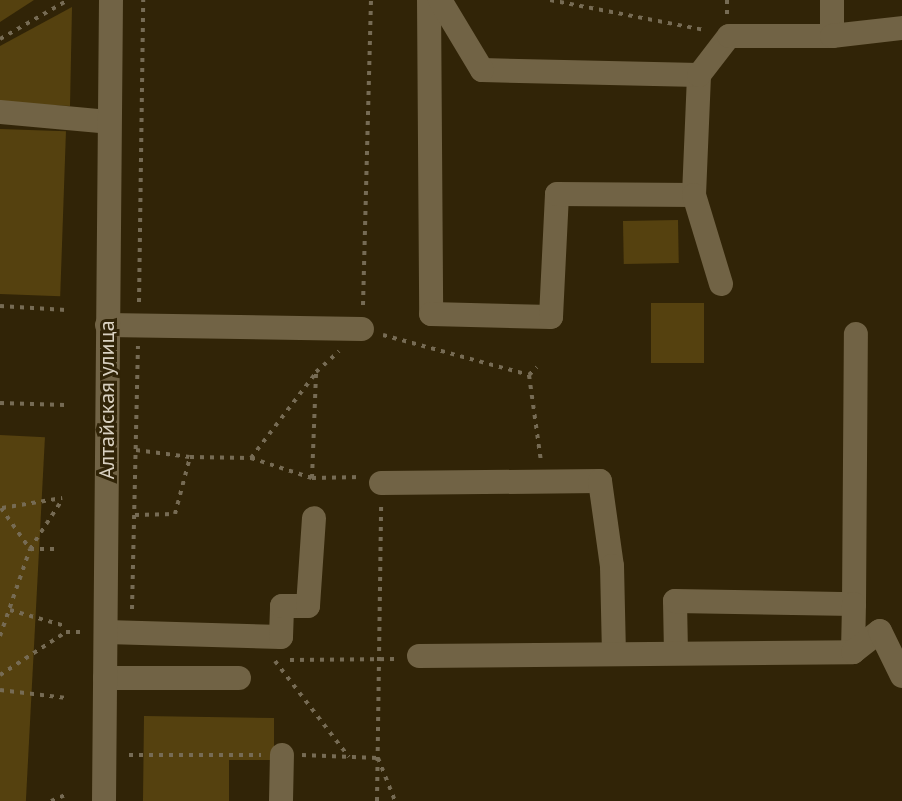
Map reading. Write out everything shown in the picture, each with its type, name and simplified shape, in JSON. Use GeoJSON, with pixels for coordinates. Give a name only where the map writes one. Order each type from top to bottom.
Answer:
{"type":"FeatureCollection","features":[{"type":"Feature","properties":{"kind":"street","name":"Алтайская улица"},"geometry":{"type":"LineString","coordinates":[[104,801],[111,0]]}},
{"type":"Feature","properties":{"kind":"street"},"geometry":{"type":"LineString","coordinates":[[429,0],[431,314],[551,317],[557,194],[694,195]]}},
{"type":"Feature","properties":{"kind":"street"},"geometry":{"type":"LineString","coordinates":[[440,0],[482,70],[699,75]]}},
{"type":"Feature","properties":{"kind":"street"},"geometry":{"type":"LineString","coordinates":[[832,0],[832,36]]}},
{"type":"Feature","properties":{"kind":"street"},"geometry":{"type":"LineString","coordinates":[[721,284],[694,195],[699,75],[728,26],[832,36],[902,28]]}},
{"type":"Feature","properties":{"kind":"street"},"geometry":{"type":"LineString","coordinates":[[0,112],[109,122]]}},
{"type":"Feature","properties":{"kind":"street"},"geometry":{"type":"LineString","coordinates":[[107,325],[362,329]]}},
{"type":"Feature","properties":{"kind":"street"},"geometry":{"type":"LineString","coordinates":[[853,652],[856,334]]}},
{"type":"Feature","properties":{"kind":"street"},"geometry":{"type":"LineString","coordinates":[[381,483],[600,481],[612,566],[614,654]]}},
{"type":"Feature","properties":{"kind":"street"},"geometry":{"type":"LineString","coordinates":[[106,632],[281,637],[282,606],[308,606],[314,518]]}},
{"type":"Feature","properties":{"kind":"street"},"geometry":{"type":"LineString","coordinates":[[676,653],[675,601],[854,604]]}},
{"type":"Feature","properties":{"kind":"street"},"geometry":{"type":"LineString","coordinates":[[419,656],[853,652],[891,631],[902,676]]}},
{"type":"Feature","properties":{"kind":"street"},"geometry":{"type":"LineString","coordinates":[[105,678],[239,678]]}},
{"type":"Feature","properties":{"kind":"street"},"geometry":{"type":"LineString","coordinates":[[281,801],[282,755]]}},
{"type":"Feature","properties":{"kind":"path"},"geometry":{"type":"LineString","coordinates":[[0,39],[68,0]]}},
{"type":"Feature","properties":{"kind":"path"},"geometry":{"type":"LineString","coordinates":[[131,632],[143,0]]}},
{"type":"Feature","properties":{"kind":"path"},"geometry":{"type":"LineString","coordinates":[[550,0],[728,26],[727,0]]}},
{"type":"Feature","properties":{"kind":"path"},"geometry":{"type":"LineString","coordinates":[[0,306],[66,310]]}},
{"type":"Feature","properties":{"kind":"path"},"geometry":{"type":"LineString","coordinates":[[251,458],[316,372],[362,329]]}},
{"type":"Feature","properties":{"kind":"path"},"geometry":{"type":"LineString","coordinates":[[529,375],[537,367]]}},
{"type":"Feature","properties":{"kind":"path"},"geometry":{"type":"LineString","coordinates":[[136,450],[190,457],[251,458],[312,478],[316,372]]}},
{"type":"Feature","properties":{"kind":"path"},"geometry":{"type":"LineString","coordinates":[[0,403],[65,405]]}},
{"type":"Feature","properties":{"kind":"path"},"geometry":{"type":"LineString","coordinates":[[135,515],[175,514],[190,457]]}},
{"type":"Feature","properties":{"kind":"path"},"geometry":{"type":"LineString","coordinates":[[0,636],[30,549],[62,499],[1,508],[30,549]]}},
{"type":"Feature","properties":{"kind":"path"},"geometry":{"type":"LineString","coordinates":[[377,801],[381,525]]}},
{"type":"Feature","properties":{"kind":"path"},"geometry":{"type":"LineString","coordinates":[[30,549],[60,549]]}},
{"type":"Feature","properties":{"kind":"path"},"geometry":{"type":"LineString","coordinates":[[0,675],[66,629],[10,610]]}},
{"type":"Feature","properties":{"kind":"path"},"geometry":{"type":"LineString","coordinates":[[349,757],[274,659],[379,662],[419,656]]}},
{"type":"Feature","properties":{"kind":"path"},"geometry":{"type":"LineString","coordinates":[[0,690],[67,698]]}},
{"type":"Feature","properties":{"kind":"path"},"geometry":{"type":"LineString","coordinates":[[129,771],[130,740]]}},
{"type":"Feature","properties":{"kind":"path"},"geometry":{"type":"LineString","coordinates":[[129,755],[378,758]]}},
{"type":"Feature","properties":{"kind":"path"},"geometry":{"type":"LineString","coordinates":[[378,758],[395,801]]}},
{"type":"Feature","properties":{"kind":"path"},"geometry":{"type":"LineString","coordinates":[[51,801],[65,795]]}},
{"type":"Feature","properties":{"kind":"shaded area"},"geometry":{"type":"Polygon","coordinates":[[[0,0],[34,0],[0,22],[0,0]]]}},
{"type":"Feature","properties":{"kind":"shaded area"},"geometry":{"type":"Polygon","coordinates":[[[72,7],[70,106],[0,103],[0,46],[72,7]]]}},
{"type":"Feature","properties":{"kind":"shaded area"},"geometry":{"type":"Polygon","coordinates":[[[0,129],[66,131],[60,296],[0,294],[0,129]]]}},
{"type":"Feature","properties":{"kind":"shaded area"},"geometry":{"type":"Polygon","coordinates":[[[678,220],[679,263],[624,264],[623,221],[678,220]]]}},
{"type":"Feature","properties":{"kind":"shaded area"},"geometry":{"type":"Polygon","coordinates":[[[651,303],[704,303],[704,363],[651,363],[651,303]]]}},
{"type":"Feature","properties":{"kind":"shaded area"},"geometry":{"type":"Polygon","coordinates":[[[0,435],[45,437],[26,801],[0,801],[0,435]]]}},
{"type":"Feature","properties":{"kind":"shaded area"},"geometry":{"type":"Polygon","coordinates":[[[144,716],[274,718],[274,760],[229,760],[229,801],[143,801],[144,716]]]}}]}
